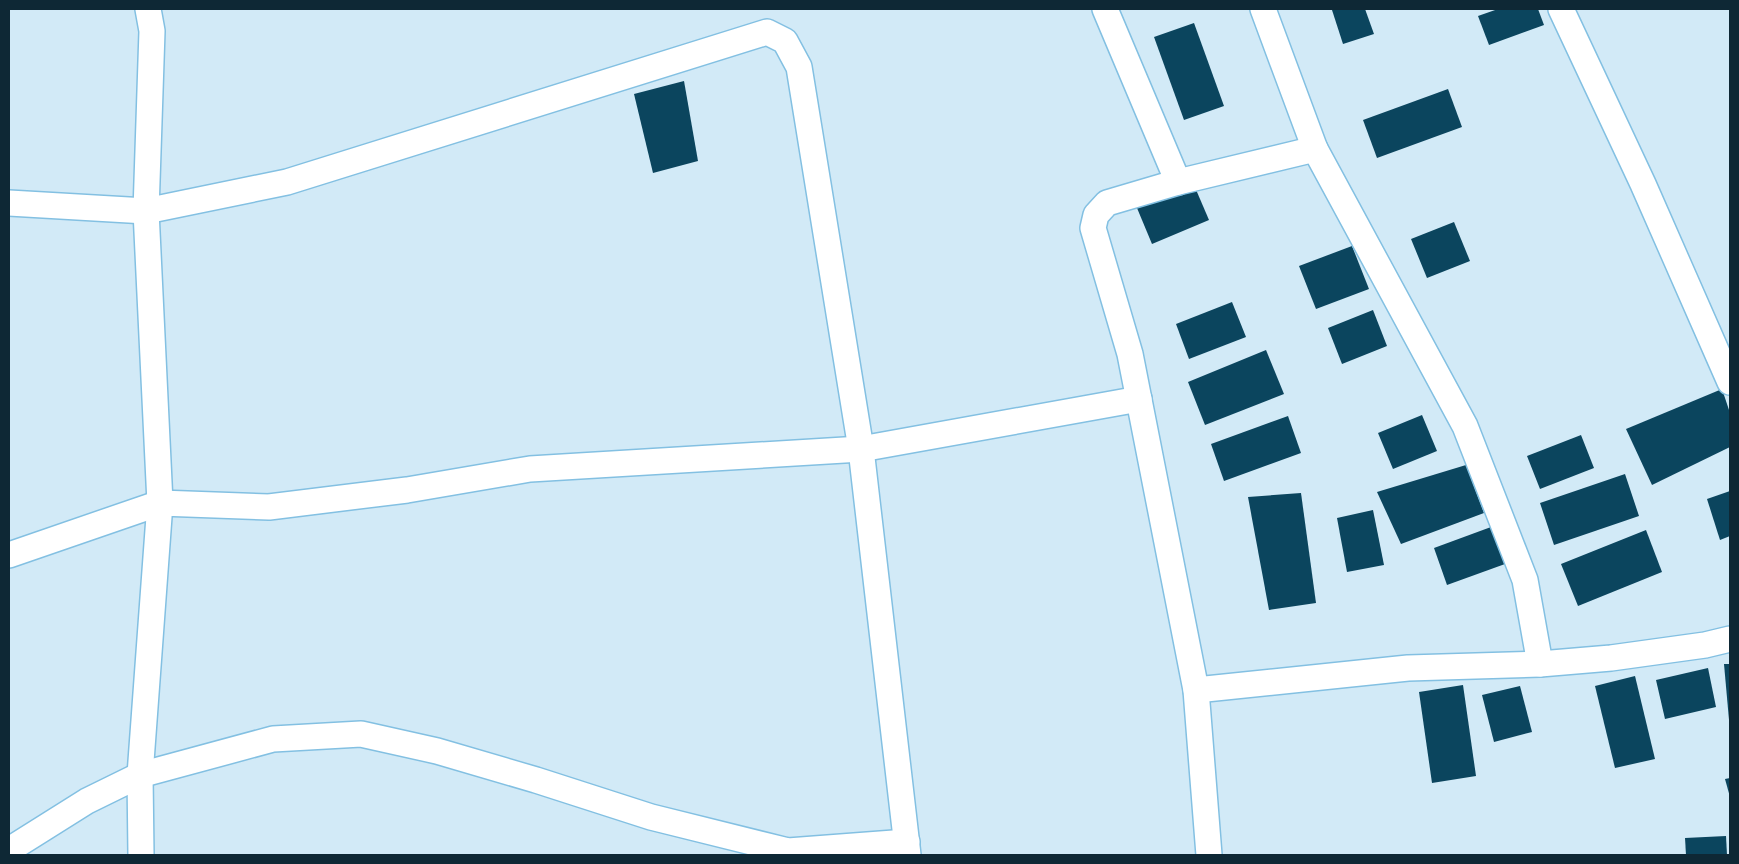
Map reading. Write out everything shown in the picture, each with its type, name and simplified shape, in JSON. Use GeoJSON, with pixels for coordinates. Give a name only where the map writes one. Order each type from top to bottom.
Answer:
{"type":"FeatureCollection","features":[{"type":"Feature","properties":{"kind":"street"},"geometry":{"type":"LineString","coordinates":[[141,855],[140,775],[160,502],[146,211],[152,31],[148,9]]}},
{"type":"Feature","properties":{"kind":"street"},"geometry":{"type":"LineString","coordinates":[[1105,9],[1178,182]]}},
{"type":"Feature","properties":{"kind":"street"},"geometry":{"type":"LineString","coordinates":[[1263,9],[1315,149],[1465,426],[1525,580],[1540,664]]}},
{"type":"Feature","properties":{"kind":"street"},"geometry":{"type":"LineString","coordinates":[[1561,9],[1647,193],[1730,382]]}},
{"type":"Feature","properties":{"kind":"street"},"geometry":{"type":"LineString","coordinates":[[9,203],[146,211],[287,182],[767,32],[785,41],[798,67],[861,448],[908,848],[788,851],[651,817],[438,751],[361,734],[273,739],[140,775],[87,801],[9,850]]}},
{"type":"Feature","properties":{"kind":"street"},"geometry":{"type":"LineString","coordinates":[[1209,855],[1196,690],[1130,354],[1093,228],[1096,215],[1107,203],[1178,182],[1315,149]]}},
{"type":"Feature","properties":{"kind":"street"},"geometry":{"type":"LineString","coordinates":[[9,555],[160,502],[269,507],[407,490],[530,469],[861,448],[1139,399]]}},
{"type":"Feature","properties":{"kind":"street"},"geometry":{"type":"LineString","coordinates":[[1196,690],[1408,668],[1540,664],[1611,658],[1704,645],[1730,639]]}},
{"type":"Feature","properties":{"kind":"building"},"geometry":{"type":"Polygon","coordinates":[[[1365,9],[1374,34],[1343,44],[1332,10],[1365,9]]]}},
{"type":"Feature","properties":{"kind":"building"},"geometry":{"type":"Polygon","coordinates":[[[1498,9],[1538,9],[1544,25],[1489,45],[1478,16],[1498,9]]]}},
{"type":"Feature","properties":{"kind":"building"},"geometry":{"type":"Polygon","coordinates":[[[1194,23],[1224,106],[1184,120],[1154,37],[1194,23]]]}},
{"type":"Feature","properties":{"kind":"building"},"geometry":{"type":"Polygon","coordinates":[[[684,81],[698,161],[653,173],[634,94],[684,81]]]}},
{"type":"Feature","properties":{"kind":"building"},"geometry":{"type":"Polygon","coordinates":[[[1448,89],[1462,127],[1377,158],[1363,120],[1448,89]]]}},
{"type":"Feature","properties":{"kind":"building"},"geometry":{"type":"Polygon","coordinates":[[[1194,185],[1209,220],[1152,244],[1137,208],[1194,185]]]}},
{"type":"Feature","properties":{"kind":"building"},"geometry":{"type":"Polygon","coordinates":[[[1454,222],[1470,261],[1427,278],[1411,239],[1454,222]]]}},
{"type":"Feature","properties":{"kind":"building"},"geometry":{"type":"Polygon","coordinates":[[[1352,246],[1369,289],[1316,309],[1299,266],[1352,246]]]}},
{"type":"Feature","properties":{"kind":"building"},"geometry":{"type":"Polygon","coordinates":[[[1232,302],[1246,337],[1189,359],[1176,324],[1232,302]]]}},
{"type":"Feature","properties":{"kind":"building"},"geometry":{"type":"Polygon","coordinates":[[[1373,310],[1387,346],[1342,364],[1328,328],[1373,310]]]}},
{"type":"Feature","properties":{"kind":"building"},"geometry":{"type":"Polygon","coordinates":[[[1266,350],[1284,394],[1205,425],[1188,382],[1266,350]]]}},
{"type":"Feature","properties":{"kind":"building"},"geometry":{"type":"Polygon","coordinates":[[[1722,389],[1730,413],[1730,447],[1652,485],[1626,429],[1722,389]]]}},
{"type":"Feature","properties":{"kind":"building"},"geometry":{"type":"Polygon","coordinates":[[[1422,415],[1437,451],[1393,469],[1378,433],[1422,415]]]}},
{"type":"Feature","properties":{"kind":"building"},"geometry":{"type":"Polygon","coordinates":[[[1288,416],[1301,453],[1224,481],[1211,444],[1288,416]]]}},
{"type":"Feature","properties":{"kind":"building"},"geometry":{"type":"Polygon","coordinates":[[[1581,435],[1594,468],[1540,489],[1527,456],[1581,435]]]}},
{"type":"Feature","properties":{"kind":"building"},"geometry":{"type":"Polygon","coordinates":[[[1466,465],[1484,513],[1401,544],[1377,492],[1466,465]]]}},
{"type":"Feature","properties":{"kind":"building"},"geometry":{"type":"Polygon","coordinates":[[[1625,474],[1639,516],[1554,545],[1540,503],[1625,474]]]}},
{"type":"Feature","properties":{"kind":"building"},"geometry":{"type":"Polygon","coordinates":[[[1730,491],[1730,536],[1720,540],[1707,499],[1730,491]]]}},
{"type":"Feature","properties":{"kind":"building"},"geometry":{"type":"Polygon","coordinates":[[[1301,493],[1316,603],[1269,610],[1248,497],[1301,493]]]}},
{"type":"Feature","properties":{"kind":"building"},"geometry":{"type":"Polygon","coordinates":[[[1373,510],[1384,565],[1347,572],[1337,518],[1373,510]]]}},
{"type":"Feature","properties":{"kind":"building"},"geometry":{"type":"Polygon","coordinates":[[[1491,527],[1505,564],[1447,585],[1434,548],[1491,527]]]}},
{"type":"Feature","properties":{"kind":"building"},"geometry":{"type":"Polygon","coordinates":[[[1646,530],[1662,572],[1578,606],[1561,564],[1646,530]]]}},
{"type":"Feature","properties":{"kind":"building"},"geometry":{"type":"Polygon","coordinates":[[[1724,664],[1730,664],[1730,720],[1729,720],[1724,664]]]}},
{"type":"Feature","properties":{"kind":"building"},"geometry":{"type":"Polygon","coordinates":[[[1708,668],[1716,707],[1665,719],[1656,680],[1708,668]]]}},
{"type":"Feature","properties":{"kind":"building"},"geometry":{"type":"Polygon","coordinates":[[[1635,676],[1655,759],[1615,768],[1595,686],[1635,676]]]}},
{"type":"Feature","properties":{"kind":"building"},"geometry":{"type":"Polygon","coordinates":[[[1463,685],[1476,776],[1432,783],[1419,692],[1463,685]]]}},
{"type":"Feature","properties":{"kind":"building"},"geometry":{"type":"Polygon","coordinates":[[[1520,686],[1532,732],[1494,742],[1482,695],[1520,686]]]}},
{"type":"Feature","properties":{"kind":"building"},"geometry":{"type":"Polygon","coordinates":[[[1730,778],[1730,797],[1725,779],[1730,778]]]}},
{"type":"Feature","properties":{"kind":"building"},"geometry":{"type":"Polygon","coordinates":[[[1726,836],[1727,855],[1686,855],[1685,838],[1726,836]]]}}]}
